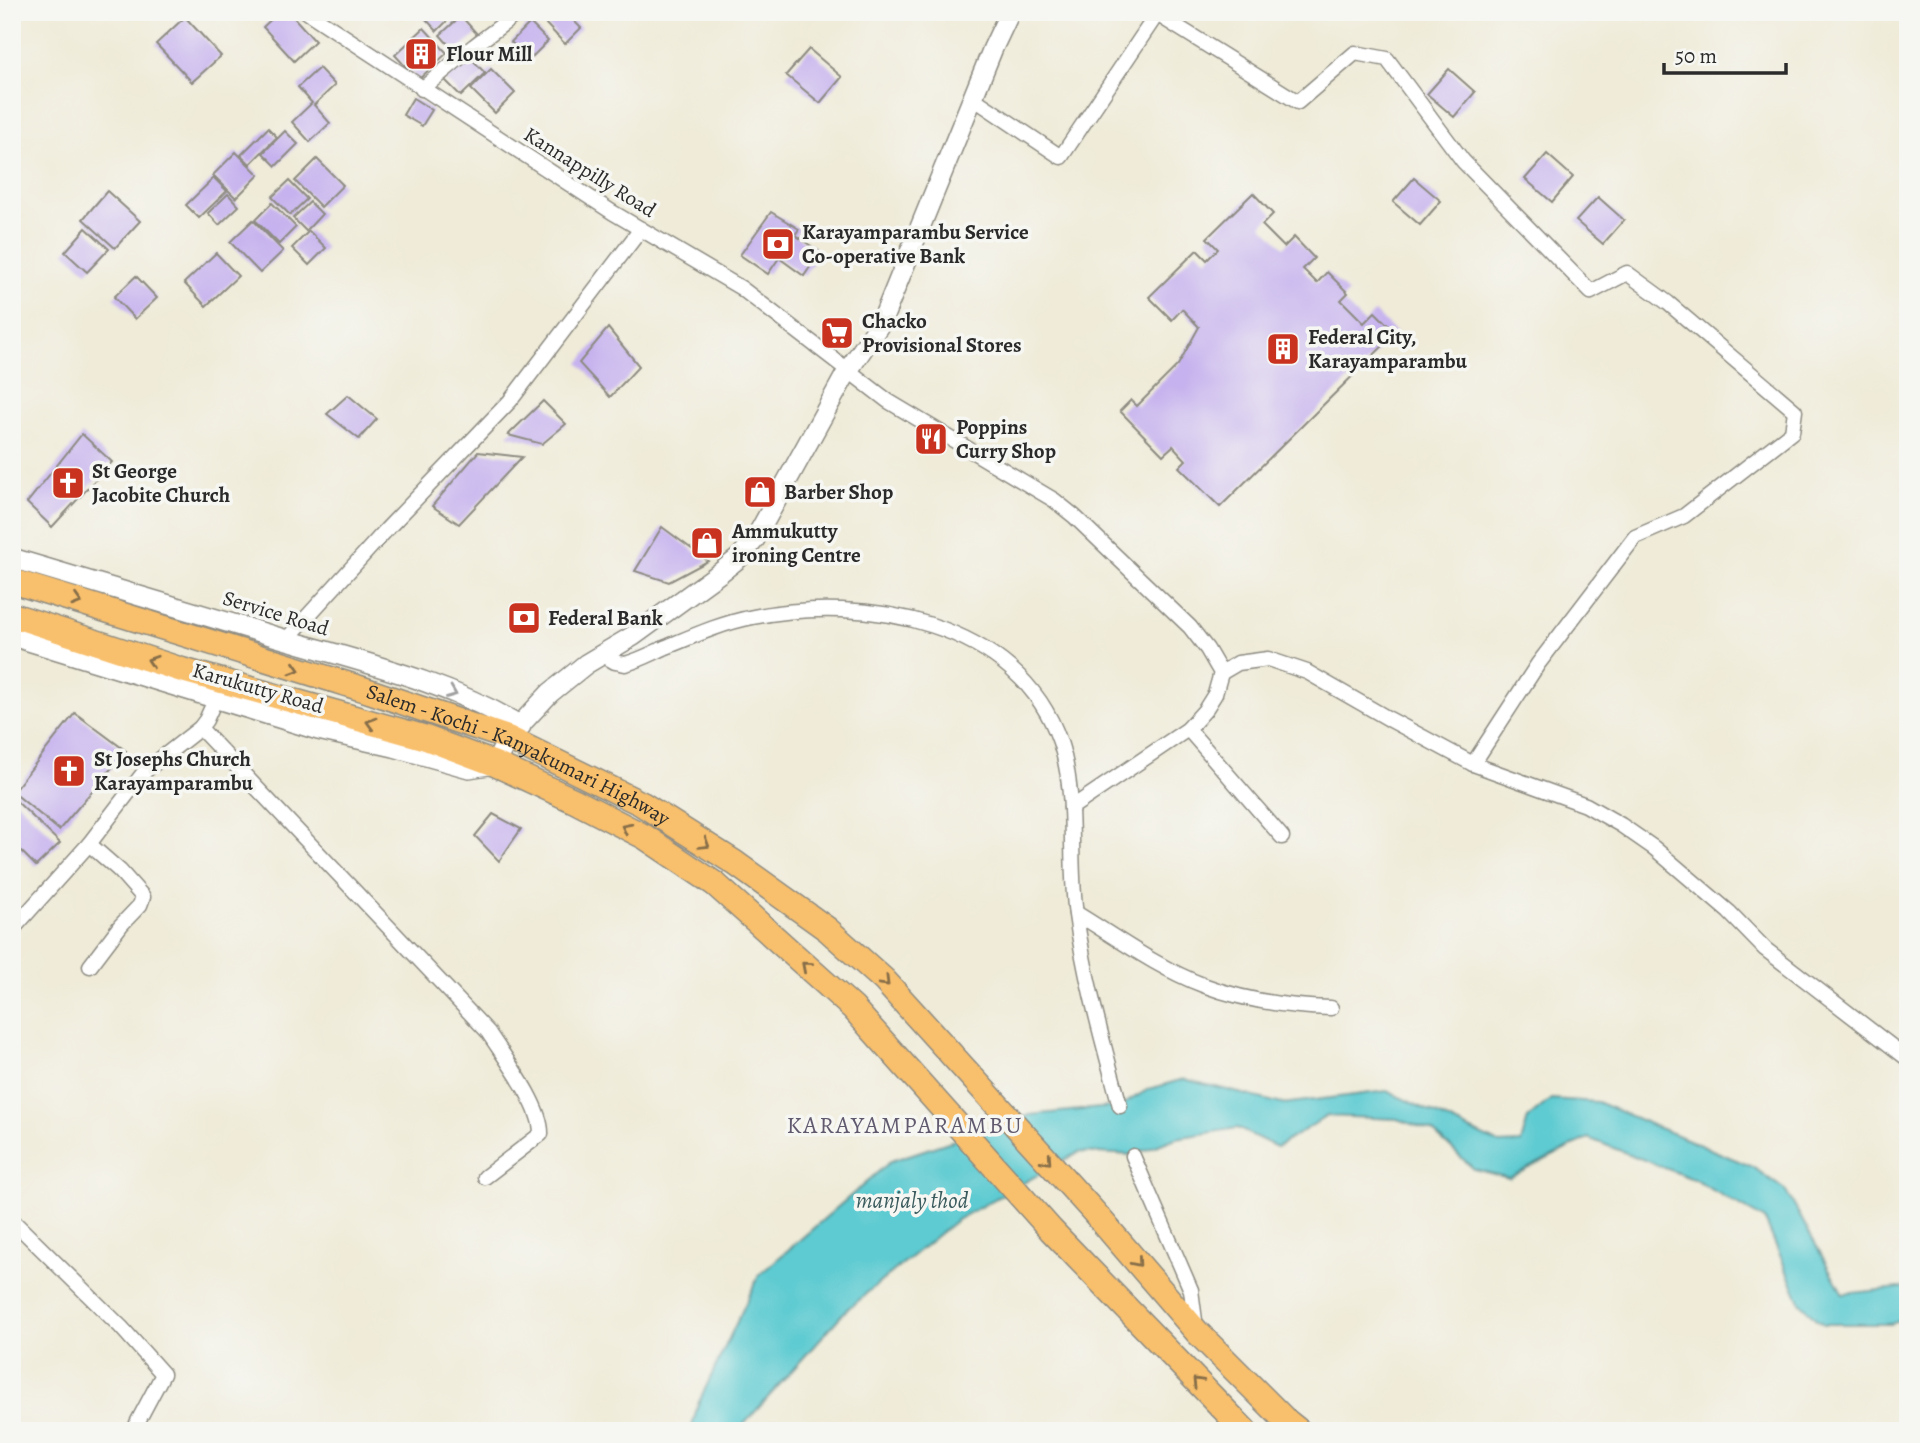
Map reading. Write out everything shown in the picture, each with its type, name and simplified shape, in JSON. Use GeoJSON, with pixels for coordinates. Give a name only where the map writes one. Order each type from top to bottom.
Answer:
{"type":"FeatureCollection","features":[{"type":"Feature","properties":{"kind":"highway","name":"Salem - Kochi - Kanyakumari Highway"},"geometry":{"type":"LineString","coordinates":[[12,581],[366,690],[515,732],[642,804],[735,863],[827,929],[884,980],[1093,1211],[1197,1332]]}},
{"type":"Feature","properties":{"kind":"highway","name":"Salem - Kochi - Kanyakumari Highway"},"geometry":{"type":"LineString","coordinates":[[12,615],[182,670],[423,737],[495,764],[645,837],[715,884],[853,1008],[1051,1230],[1245,1431]]}},
{"type":"Feature","properties":{"kind":"highway"},"geometry":{"type":"LineString","coordinates":[[1197,1332],[1299,1431]]}},
{"type":"Feature","properties":{"kind":"street","name":"Kannappilly Road"},"geometry":{"type":"LineString","coordinates":[[307,12],[640,229],[741,288],[847,372],[928,428],[1034,486],[1074,516],[1190,627],[1221,673]]}},
{"type":"Feature","properties":{"kind":"street"},"geometry":{"type":"LineString","coordinates":[[422,89],[519,12]]}},
{"type":"Feature","properties":{"kind":"street"},"geometry":{"type":"LineString","coordinates":[[495,764],[515,732],[550,693],[601,654],[634,636],[721,572],[740,557],[755,539],[847,372],[882,321],[1010,12]]}},
{"type":"Feature","properties":{"kind":"street"},"geometry":{"type":"LineString","coordinates":[[973,97],[1061,157],[1157,15],[1298,102],[1355,53],[1387,59],[1463,160],[1591,292],[1627,272],[1668,303],[1795,411],[1792,432],[1684,516],[1635,537],[1538,664],[1473,764]]}},
{"type":"Feature","properties":{"kind":"street"},"geometry":{"type":"LineString","coordinates":[[286,640],[387,529],[510,401],[640,229]]}},
{"type":"Feature","properties":{"kind":"street","name":"Service Road"},"geometry":{"type":"LineString","coordinates":[[12,558],[432,685],[496,711],[515,732]]}},
{"type":"Feature","properties":{"kind":"street"},"geometry":{"type":"LineString","coordinates":[[601,654],[621,664],[631,663],[705,631],[754,617],[778,613],[862,610],[918,620],[970,642],[999,661],[1026,687],[1046,713],[1059,742],[1071,808],[1076,913],[1088,981],[1120,1105]]}},
{"type":"Feature","properties":{"kind":"street","name":"Karukutty Road"},"geometry":{"type":"LineString","coordinates":[[12,636],[318,730],[469,768],[495,764]]}},
{"type":"Feature","properties":{"kind":"street"},"geometry":{"type":"LineString","coordinates":[[1071,808],[1188,729],[1215,694],[1221,673],[1238,663],[1268,659],[1307,672],[1473,764],[1586,805],[1621,825],[1654,848],[1729,912],[1765,949],[1908,1059]]}},
{"type":"Feature","properties":{"kind":"street"},"geometry":{"type":"LineString","coordinates":[[12,930],[89,844],[145,771],[200,728],[215,700]]}},
{"type":"Feature","properties":{"kind":"street"},"geometry":{"type":"LineString","coordinates":[[200,728],[488,1032],[525,1090],[541,1124],[541,1134],[485,1177]]}},
{"type":"Feature","properties":{"kind":"street"},"geometry":{"type":"LineString","coordinates":[[1188,729],[1282,837]]}},
{"type":"Feature","properties":{"kind":"street"},"geometry":{"type":"LineString","coordinates":[[89,844],[120,871],[143,897],[140,905],[90,966]]}},
{"type":"Feature","properties":{"kind":"street"},"geometry":{"type":"LineString","coordinates":[[1076,913],[1200,984],[1279,1004],[1331,1008]]}},
{"type":"Feature","properties":{"kind":"street"},"geometry":{"type":"LineString","coordinates":[[1133,1156],[1191,1290],[1197,1332]]}},
{"type":"Feature","properties":{"kind":"street"},"geometry":{"type":"LineString","coordinates":[[12,1220],[121,1327],[163,1374],[137,1423],[143,1431]]}},
{"type":"Feature","properties":{"kind":"water","name":"manjaly thod"},"geometry":{"type":"Polygon","coordinates":[[[1184,1079],[1282,1104],[1387,1091],[1499,1144],[1521,1143],[1528,1118],[1551,1099],[1597,1102],[1753,1167],[1786,1191],[1843,1294],[1908,1287],[1908,1318],[1891,1324],[1824,1324],[1800,1302],[1765,1220],[1693,1179],[1588,1138],[1509,1178],[1474,1169],[1432,1131],[1397,1119],[1327,1116],[1277,1147],[1237,1128],[1176,1138],[1133,1155],[1079,1152],[955,1221],[846,1310],[738,1431],[691,1431],[698,1404],[759,1275],[891,1161],[1030,1115],[1120,1106],[1149,1089],[1184,1079]]]}},
{"type":"Feature","properties":{"kind":"building"},"geometry":{"type":"Polygon","coordinates":[[[279,12],[289,12],[315,41],[294,61],[263,27],[279,12]]]}},
{"type":"Feature","properties":{"kind":"building"},"geometry":{"type":"Polygon","coordinates":[[[429,12],[450,12],[453,15],[437,31],[424,17],[429,12]]]}},
{"type":"Feature","properties":{"kind":"building"},"geometry":{"type":"Polygon","coordinates":[[[551,12],[565,12],[581,28],[565,44],[543,21],[551,12]]]}},
{"type":"Feature","properties":{"kind":"building"},"geometry":{"type":"Polygon","coordinates":[[[461,16],[477,34],[456,53],[440,35],[461,16]]]}},
{"type":"Feature","properties":{"kind":"building"},"geometry":{"type":"Polygon","coordinates":[[[185,17],[221,56],[192,82],[156,44],[185,17]]]}},
{"type":"Feature","properties":{"kind":"building"},"geometry":{"type":"Polygon","coordinates":[[[530,23],[548,41],[529,60],[511,42],[530,23]]]}},
{"type":"Feature","properties":{"kind":"building","name":"Flour Mill"},"geometry":{"type":"Polygon","coordinates":[[[424,28],[447,53],[418,80],[395,55],[424,28]]]}},
{"type":"Feature","properties":{"kind":"building"},"geometry":{"type":"Polygon","coordinates":[[[809,49],[842,77],[820,103],[786,75],[809,49]]]}},
{"type":"Feature","properties":{"kind":"building"},"geometry":{"type":"Polygon","coordinates":[[[469,56],[485,73],[461,96],[445,80],[469,56]]]}},
{"type":"Feature","properties":{"kind":"building"},"geometry":{"type":"Polygon","coordinates":[[[319,68],[335,85],[314,105],[330,123],[310,142],[292,122],[312,103],[298,87],[319,68]]]}},
{"type":"Feature","properties":{"kind":"building"},"geometry":{"type":"Polygon","coordinates":[[[491,69],[515,93],[495,113],[471,89],[491,69]]]}},
{"type":"Feature","properties":{"kind":"building"},"geometry":{"type":"Polygon","coordinates":[[[1449,69],[1475,92],[1454,117],[1427,94],[1449,69]]]}},
{"type":"Feature","properties":{"kind":"building"},"geometry":{"type":"Polygon","coordinates":[[[413,98],[432,110],[422,126],[403,115],[413,98]]]}},
{"type":"Feature","properties":{"kind":"building"},"geometry":{"type":"Polygon","coordinates":[[[268,128],[277,137],[250,164],[241,155],[268,128]]]}},
{"type":"Feature","properties":{"kind":"building"},"geometry":{"type":"Polygon","coordinates":[[[285,131],[298,144],[276,166],[263,153],[285,131]]]}},
{"type":"Feature","properties":{"kind":"building"},"geometry":{"type":"Polygon","coordinates":[[[236,152],[259,175],[236,198],[213,175],[236,152]]]}},
{"type":"Feature","properties":{"kind":"building"},"geometry":{"type":"Polygon","coordinates":[[[1547,154],[1573,177],[1552,202],[1525,179],[1547,154]]]}},
{"type":"Feature","properties":{"kind":"building"},"geometry":{"type":"Polygon","coordinates":[[[317,159],[343,185],[321,207],[295,181],[317,159]]]}},
{"type":"Feature","properties":{"kind":"building"},"geometry":{"type":"Polygon","coordinates":[[[214,178],[227,191],[199,218],[186,205],[214,178]]]}},
{"type":"Feature","properties":{"kind":"building"},"geometry":{"type":"Polygon","coordinates":[[[1414,178],[1441,201],[1420,225],[1393,202],[1414,178]]]}},
{"type":"Feature","properties":{"kind":"building"},"geometry":{"type":"Polygon","coordinates":[[[289,181],[307,199],[290,215],[272,197],[289,181]]]}},
{"type":"Feature","properties":{"kind":"building"},"geometry":{"type":"Polygon","coordinates":[[[107,191],[140,221],[115,248],[83,219],[107,191]]]}},
{"type":"Feature","properties":{"kind":"building","name":"Federal City, Karayamparambu"},"geometry":{"type":"Polygon","coordinates":[[[1253,193],[1273,214],[1262,225],[1284,247],[1294,237],[1314,258],[1303,269],[1317,283],[1327,272],[1348,293],[1341,300],[1364,323],[1375,312],[1396,333],[1220,507],[1179,467],[1186,460],[1173,446],[1163,455],[1120,411],[1131,400],[1137,406],[1178,365],[1199,327],[1182,309],[1172,320],[1149,297],[1197,250],[1207,260],[1218,249],[1207,238],[1253,193]]]}},
{"type":"Feature","properties":{"kind":"building"},"geometry":{"type":"Polygon","coordinates":[[[228,194],[239,206],[219,225],[208,213],[228,194]]]}},
{"type":"Feature","properties":{"kind":"building"},"geometry":{"type":"Polygon","coordinates":[[[1598,197],[1624,220],[1603,244],[1576,221],[1598,197]]]}},
{"type":"Feature","properties":{"kind":"building"},"geometry":{"type":"Polygon","coordinates":[[[310,202],[322,214],[306,231],[293,218],[310,202]]]}},
{"type":"Feature","properties":{"kind":"building"},"geometry":{"type":"Polygon","coordinates":[[[272,203],[296,227],[279,244],[255,220],[272,203]]]}},
{"type":"Feature","properties":{"kind":"building","name":"Karayamparambu Service Co-operative Bank"},"geometry":{"type":"Polygon","coordinates":[[[771,212],[799,229],[795,235],[820,252],[804,276],[779,258],[768,274],[740,255],[771,212]]]}},
{"type":"Feature","properties":{"kind":"building"},"geometry":{"type":"Polygon","coordinates":[[[253,220],[283,251],[260,273],[230,242],[253,220]]]}},
{"type":"Feature","properties":{"kind":"building"},"geometry":{"type":"Polygon","coordinates":[[[86,228],[109,249],[87,272],[65,252],[86,228]]]}},
{"type":"Feature","properties":{"kind":"building"},"geometry":{"type":"Polygon","coordinates":[[[309,231],[326,248],[309,265],[292,248],[309,231]]]}},
{"type":"Feature","properties":{"kind":"building"},"geometry":{"type":"Polygon","coordinates":[[[216,253],[238,276],[206,306],[184,283],[216,253]]]}},
{"type":"Feature","properties":{"kind":"building"},"geometry":{"type":"Polygon","coordinates":[[[136,276],[157,298],[135,319],[114,297],[136,276]]]}},
{"type":"Feature","properties":{"kind":"building"},"geometry":{"type":"Polygon","coordinates":[[[608,328],[639,366],[610,397],[579,363],[608,328]]]}},
{"type":"Feature","properties":{"kind":"building"},"geometry":{"type":"Polygon","coordinates":[[[348,395],[377,419],[359,439],[327,414],[348,395]]]}},
{"type":"Feature","properties":{"kind":"building"},"geometry":{"type":"Polygon","coordinates":[[[543,401],[566,424],[542,444],[508,435],[543,401]]]}},
{"type":"Feature","properties":{"kind":"building","name":"St George Jacobite Church"},"geometry":{"type":"Polygon","coordinates":[[[82,434],[112,462],[52,527],[27,503],[82,434]]]}},
{"type":"Feature","properties":{"kind":"building"},"geometry":{"type":"Polygon","coordinates":[[[478,452],[522,457],[459,524],[432,506],[478,452]]]}},
{"type":"Feature","properties":{"kind":"building"},"geometry":{"type":"Polygon","coordinates":[[[662,527],[708,561],[669,582],[635,571],[662,527]]]}},
{"type":"Feature","properties":{"kind":"building","name":"St Josephs Church Karayamparambu"},"geometry":{"type":"Polygon","coordinates":[[[75,713],[126,751],[59,830],[13,792],[75,713]]]}},
{"type":"Feature","properties":{"kind":"building"},"geometry":{"type":"Polygon","coordinates":[[[12,797],[60,843],[36,866],[12,842],[12,797]]]}},
{"type":"Feature","properties":{"kind":"building"},"geometry":{"type":"Polygon","coordinates":[[[493,814],[521,829],[499,861],[475,836],[493,814]]]}},
{"type":"Feature","properties":{"kind":"place","name":"Flour Mill"},"geometry":{"type":"Point","coordinates":[421,54]}},
{"type":"Feature","properties":{"kind":"place","name":"Karayamparambu Service Co-operative Bank"},"geometry":{"type":"Point","coordinates":[778,244]}},
{"type":"Feature","properties":{"kind":"place","name":"Chacko Provisional Stores"},"geometry":{"type":"Point","coordinates":[837,333]}},
{"type":"Feature","properties":{"kind":"place","name":"Federal City, Karayamparambu"},"geometry":{"type":"Point","coordinates":[1283,349]}},
{"type":"Feature","properties":{"kind":"place","name":"Poppins Curry Shop"},"geometry":{"type":"Point","coordinates":[931,439]}},
{"type":"Feature","properties":{"kind":"place","name":"St George Jacobite Church"},"geometry":{"type":"Point","coordinates":[68,483]}},
{"type":"Feature","properties":{"kind":"place","name":"Barber Shop"},"geometry":{"type":"Point","coordinates":[760,492]}},
{"type":"Feature","properties":{"kind":"place","name":"Ammukutty ironing Centre"},"geometry":{"type":"Point","coordinates":[707,543]}},
{"type":"Feature","properties":{"kind":"place","name":"Federal Bank"},"geometry":{"type":"Point","coordinates":[524,618]}},
{"type":"Feature","properties":{"kind":"place","name":"St Josephs Church Karayamparambu"},"geometry":{"type":"Point","coordinates":[69,771]}},
{"type":"Feature","properties":{"kind":"district","name":"KARAYAMPARAMBU"},"geometry":{"type":"Point","coordinates":[905,1125]}}]}
